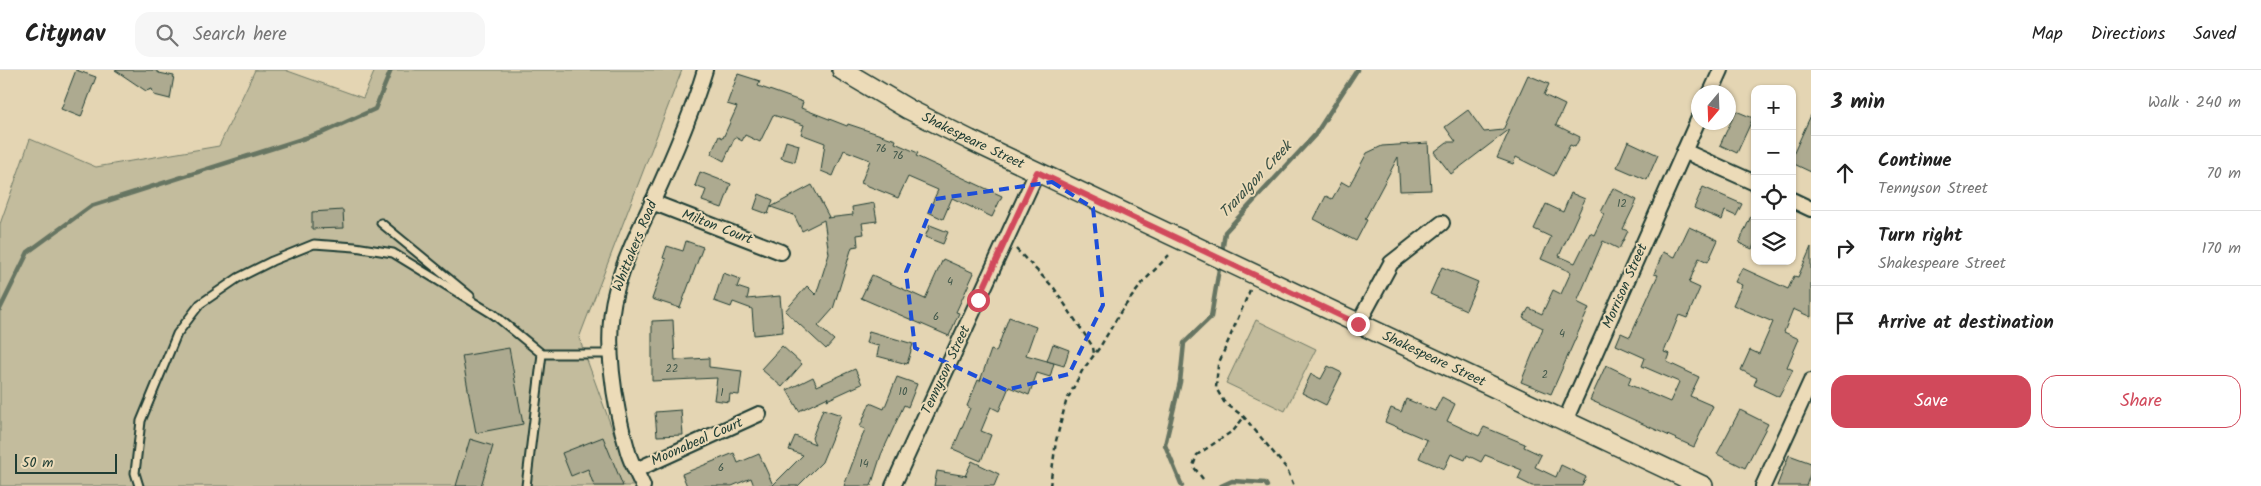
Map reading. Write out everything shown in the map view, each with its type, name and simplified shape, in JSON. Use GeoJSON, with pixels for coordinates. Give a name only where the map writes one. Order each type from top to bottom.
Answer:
{"type":"FeatureCollection","features":[{"type":"Feature","properties":{"kind":"main road","name":"Shakespeare Street"},"geometry":{"type":"LineString","coordinates":[[842,70],[908,108],[1037,172],[1703,486]]}},
{"type":"Feature","properties":{"kind":"street","name":"Whittakers Road"},"geometry":{"type":"LineString","coordinates":[[643,486],[628,453],[615,392],[610,327],[615,292],[636,236],[699,91],[705,70]]}},
{"type":"Feature","properties":{"kind":"street"},"geometry":{"type":"LineString","coordinates":[[1714,85],[1721,70]]}},
{"type":"Feature","properties":{"kind":"street","name":"Morrison Street"},"geometry":{"type":"LineString","coordinates":[[1565,421],[1693,130]]}},
{"type":"Feature","properties":{"kind":"street"},"geometry":{"type":"LineString","coordinates":[[1684,151],[1751,181]]}},
{"type":"Feature","properties":{"kind":"street","name":"Tennyson Street"},"geometry":{"type":"LineString","coordinates":[[892,486],[1037,172]]}},
{"type":"Feature","properties":{"kind":"street","name":"Milton Court"},"geometry":{"type":"LineString","coordinates":[[652,202],[781,252]]}},
{"type":"Feature","properties":{"kind":"street"},"geometry":{"type":"LineString","coordinates":[[1796,202],[1811,209]]}},
{"type":"Feature","properties":{"kind":"street"},"geometry":{"type":"LineString","coordinates":[[1358,324],[1391,263],[1442,223]]}},
{"type":"Feature","properties":{"kind":"street"},"geometry":{"type":"LineString","coordinates":[[1763,486],[1811,381]]}},
{"type":"Feature","properties":{"kind":"street","name":"Moonabeal Court"},"geometry":{"type":"LineString","coordinates":[[636,470],[759,414]]}},
{"type":"Feature","properties":{"kind":"lane"},"geometry":{"type":"LineString","coordinates":[[381,224],[542,354],[611,354]]}},
{"type":"Feature","properties":{"kind":"lane"},"geometry":{"type":"LineString","coordinates":[[139,486],[136,473],[141,421],[177,334],[200,304],[238,278],[272,261],[314,244],[354,247],[393,253],[496,316]]}},
{"type":"Feature","properties":{"kind":"lane"},"geometry":{"type":"LineString","coordinates":[[526,486],[542,354]]}},
{"type":"Feature","properties":{"kind":"path"},"geometry":{"type":"LineString","coordinates":[[1050,486],[1056,441],[1066,402],[1082,371],[1144,281],[1170,256],[1180,239]]}},
{"type":"Feature","properties":{"kind":"path"},"geometry":{"type":"LineString","coordinates":[[1004,243],[1011,245],[1023,255],[1054,288],[1093,347],[1094,355]]}},
{"type":"Feature","properties":{"kind":"path"},"geometry":{"type":"LineString","coordinates":[[1250,272],[1247,300],[1218,365],[1216,388],[1224,402],[1244,416],[1287,469],[1294,486]]}},
{"type":"Feature","properties":{"kind":"path"},"geometry":{"type":"LineString","coordinates":[[1203,479],[1193,466],[1197,456],[1234,430],[1244,416]]}},
{"type":"Feature","properties":{"kind":"highlighted area"},"geometry":{"type":"Polygon","coordinates":[[[1052,182],[1093,208],[1103,305],[1069,374],[1006,390],[915,348],[906,272],[935,199],[1052,182]]]}},
{"type":"Feature","properties":{"kind":"shaded area"},"geometry":{"type":"Polygon","coordinates":[[[255,70],[285,70],[363,98],[375,70],[682,70],[579,338],[633,486],[0,486],[0,224],[30,139],[96,167],[219,146],[255,70]]]}},
{"type":"Feature","properties":{"kind":"shaded area"},"geometry":{"type":"Polygon","coordinates":[[[1256,320],[1316,349],[1285,411],[1226,383],[1256,320]]]}},
{"type":"Feature","properties":{"kind":"building"},"geometry":{"type":"Polygon","coordinates":[[[76,70],[96,77],[81,117],[61,109],[76,70]]]}},
{"type":"Feature","properties":{"kind":"building"},"geometry":{"type":"Polygon","coordinates":[[[115,70],[155,70],[159,73],[174,76],[170,99],[154,95],[152,89],[146,91],[115,70]]]}},
{"type":"Feature","properties":{"kind":"building"},"geometry":{"type":"Polygon","coordinates":[[[738,74],[760,81],[758,86],[803,102],[801,108],[847,126],[848,124],[896,140],[895,143],[918,153],[916,156],[1002,196],[992,217],[952,198],[943,219],[928,212],[938,190],[908,177],[898,198],[861,183],[870,160],[844,150],[833,176],[821,171],[825,143],[801,134],[804,125],[773,115],[760,142],[745,135],[742,141],[735,137],[724,161],[711,154],[719,136],[723,138],[737,107],[727,104],[738,74]]]}},
{"type":"Feature","properties":{"kind":"building"},"geometry":{"type":"Polygon","coordinates":[[[1528,75],[1549,84],[1544,95],[1565,105],[1556,125],[1580,137],[1575,147],[1570,145],[1554,176],[1516,157],[1513,164],[1497,158],[1510,129],[1451,174],[1434,152],[1447,142],[1456,142],[1445,127],[1468,110],[1484,132],[1503,130],[1528,75]]]}},
{"type":"Feature","properties":{"kind":"building"},"geometry":{"type":"Polygon","coordinates":[[[1736,111],[1751,117],[1751,122],[1737,153],[1720,145],[1727,130],[1736,130],[1736,111]]]}},
{"type":"Feature","properties":{"kind":"building"},"geometry":{"type":"Polygon","coordinates":[[[1811,115],[1811,172],[1796,165],[1796,148],[1811,115]]]}},
{"type":"Feature","properties":{"kind":"building"},"geometry":{"type":"Polygon","coordinates":[[[786,141],[799,145],[795,162],[781,158],[786,141]]]}},
{"type":"Feature","properties":{"kind":"building"},"geometry":{"type":"Polygon","coordinates":[[[1628,141],[1658,155],[1647,180],[1617,167],[1628,141]]]}},
{"type":"Feature","properties":{"kind":"building"},"geometry":{"type":"Polygon","coordinates":[[[1428,143],[1431,190],[1400,191],[1398,157],[1365,219],[1367,220],[1356,241],[1314,219],[1326,196],[1332,199],[1342,182],[1349,186],[1367,153],[1382,146],[1428,143]]]}},
{"type":"Feature","properties":{"kind":"building"},"geometry":{"type":"Polygon","coordinates":[[[700,172],[731,184],[722,208],[702,201],[706,190],[695,186],[700,172]]]}},
{"type":"Feature","properties":{"kind":"building"},"geometry":{"type":"Polygon","coordinates":[[[812,185],[829,217],[827,218],[853,215],[852,207],[874,203],[877,221],[862,223],[864,234],[857,235],[858,246],[852,247],[833,309],[818,326],[834,340],[826,349],[785,311],[807,286],[816,295],[829,254],[824,220],[802,231],[794,215],[771,207],[812,185]]]}},
{"type":"Feature","properties":{"kind":"building"},"geometry":{"type":"Polygon","coordinates":[[[1703,187],[1742,204],[1736,216],[1725,211],[1722,220],[1694,208],[1703,187]]]}},
{"type":"Feature","properties":{"kind":"building"},"geometry":{"type":"Polygon","coordinates":[[[1613,188],[1637,200],[1623,229],[1628,231],[1619,249],[1603,241],[1577,302],[1589,308],[1551,394],[1521,382],[1543,328],[1523,318],[1529,308],[1542,314],[1553,290],[1561,294],[1571,272],[1541,259],[1551,237],[1534,229],[1546,204],[1563,212],[1571,193],[1585,199],[1559,256],[1575,263],[1590,233],[1594,235],[1604,214],[1601,212],[1613,188]]]}},
{"type":"Feature","properties":{"kind":"building"},"geometry":{"type":"Polygon","coordinates":[[[759,194],[773,200],[768,214],[754,209],[759,194]]]}},
{"type":"Feature","properties":{"kind":"building"},"geometry":{"type":"Polygon","coordinates":[[[343,210],[344,228],[312,229],[312,212],[343,210]]]}},
{"type":"Feature","properties":{"kind":"building"},"geometry":{"type":"Polygon","coordinates":[[[1751,216],[1751,249],[1739,243],[1751,216]]]}},
{"type":"Feature","properties":{"kind":"building"},"geometry":{"type":"Polygon","coordinates":[[[930,225],[948,232],[943,244],[925,237],[930,225]]]}},
{"type":"Feature","properties":{"kind":"building"},"geometry":{"type":"Polygon","coordinates":[[[1689,227],[1718,240],[1708,262],[1699,258],[1689,283],[1700,288],[1687,318],[1679,315],[1664,352],[1670,354],[1667,362],[1699,377],[1690,396],[1713,406],[1694,447],[1590,400],[1606,365],[1631,377],[1628,384],[1670,402],[1679,382],[1642,366],[1645,358],[1616,345],[1621,333],[1630,337],[1658,275],[1654,274],[1663,252],[1675,257],[1689,227]]]}},
{"type":"Feature","properties":{"kind":"building"},"geometry":{"type":"Polygon","coordinates":[[[686,241],[703,247],[680,308],[652,299],[666,259],[663,258],[667,246],[683,251],[686,241]]]}},
{"type":"Feature","properties":{"kind":"building"},"geometry":{"type":"Polygon","coordinates":[[[1811,247],[1811,317],[1793,309],[1784,332],[1799,339],[1787,367],[1793,370],[1779,397],[1754,385],[1757,378],[1741,370],[1750,350],[1759,354],[1773,322],[1733,305],[1742,285],[1735,282],[1742,268],[1788,289],[1794,276],[1798,277],[1811,247]]]}},
{"type":"Feature","properties":{"kind":"building"},"geometry":{"type":"Polygon","coordinates":[[[943,259],[974,273],[956,312],[959,313],[949,336],[861,298],[872,275],[925,299],[943,259]]]}},
{"type":"Feature","properties":{"kind":"building"},"geometry":{"type":"Polygon","coordinates":[[[1442,267],[1478,282],[1466,310],[1430,294],[1442,267]]]}},
{"type":"Feature","properties":{"kind":"building"},"geometry":{"type":"Polygon","coordinates":[[[723,273],[740,279],[737,287],[749,291],[747,299],[780,296],[783,332],[754,335],[752,309],[733,302],[731,307],[714,301],[723,273]]]}},
{"type":"Feature","properties":{"kind":"building"},"geometry":{"type":"Polygon","coordinates":[[[1009,317],[1036,327],[1026,355],[1054,363],[1050,377],[1037,373],[1029,395],[1009,387],[999,411],[991,407],[981,431],[991,435],[981,461],[953,449],[970,408],[967,406],[978,380],[980,381],[991,350],[996,352],[1009,317]]]}},
{"type":"Feature","properties":{"kind":"building"},"geometry":{"type":"Polygon","coordinates":[[[673,320],[675,360],[709,358],[709,367],[742,371],[739,395],[730,394],[729,402],[714,400],[717,378],[652,381],[652,321],[673,320]]]}},
{"type":"Feature","properties":{"kind":"building"},"geometry":{"type":"Polygon","coordinates":[[[869,331],[913,344],[907,364],[877,356],[879,346],[866,343],[869,331]]]}},
{"type":"Feature","properties":{"kind":"building"},"geometry":{"type":"Polygon","coordinates":[[[1053,344],[1069,350],[1064,366],[1047,361],[1053,344]]]}},
{"type":"Feature","properties":{"kind":"building"},"geometry":{"type":"Polygon","coordinates":[[[782,346],[802,364],[782,387],[761,369],[782,346]]]}},
{"type":"Feature","properties":{"kind":"building"},"geometry":{"type":"Polygon","coordinates":[[[509,348],[523,424],[476,433],[462,356],[509,348]]]}},
{"type":"Feature","properties":{"kind":"building"},"geometry":{"type":"Polygon","coordinates":[[[1328,366],[1342,373],[1326,405],[1302,393],[1311,374],[1321,379],[1328,366]]]}},
{"type":"Feature","properties":{"kind":"building"},"geometry":{"type":"Polygon","coordinates":[[[855,369],[862,384],[799,411],[787,390],[813,377],[817,386],[855,369]]]}},
{"type":"Feature","properties":{"kind":"building"},"geometry":{"type":"Polygon","coordinates":[[[897,377],[917,384],[908,407],[904,405],[881,455],[871,486],[844,486],[865,429],[860,427],[870,403],[884,409],[897,377]]]}},
{"type":"Feature","properties":{"kind":"building"},"geometry":{"type":"Polygon","coordinates":[[[1442,397],[1455,404],[1447,421],[1479,436],[1484,427],[1525,444],[1524,447],[1541,455],[1535,467],[1556,477],[1561,465],[1586,477],[1582,486],[1532,486],[1518,479],[1522,470],[1485,455],[1481,462],[1467,455],[1465,460],[1451,454],[1444,469],[1419,458],[1427,440],[1385,422],[1391,408],[1401,412],[1406,399],[1435,411],[1442,397]]]}},
{"type":"Feature","properties":{"kind":"building"},"geometry":{"type":"Polygon","coordinates":[[[823,409],[841,415],[822,462],[798,486],[754,486],[751,478],[732,486],[687,486],[682,474],[734,453],[738,463],[759,454],[773,485],[803,455],[789,450],[795,436],[815,444],[812,438],[823,409]]]}},
{"type":"Feature","properties":{"kind":"building"},"geometry":{"type":"Polygon","coordinates":[[[681,410],[683,435],[657,436],[655,412],[681,410]]]}},
{"type":"Feature","properties":{"kind":"building"},"geometry":{"type":"Polygon","coordinates":[[[1740,410],[1768,424],[1745,468],[1717,454],[1740,410]]]}},
{"type":"Feature","properties":{"kind":"building"},"geometry":{"type":"Polygon","coordinates":[[[603,437],[623,486],[594,486],[588,469],[571,476],[562,453],[603,437]]]}},
{"type":"Feature","properties":{"kind":"building"},"geometry":{"type":"Polygon","coordinates":[[[470,439],[493,446],[481,486],[456,486],[470,439]]]}},
{"type":"Feature","properties":{"kind":"building"},"geometry":{"type":"Polygon","coordinates":[[[1789,455],[1811,463],[1811,472],[1806,486],[1777,486],[1789,455]]]}},
{"type":"Feature","properties":{"kind":"building"},"geometry":{"type":"Polygon","coordinates":[[[972,461],[999,474],[994,486],[934,486],[937,471],[965,476],[972,461]]]}},
{"type":"Feature","properties":{"kind":"waterway"},"geometry":{"type":"LineString","coordinates":[[0,309],[28,252],[91,206],[324,132],[375,109],[391,70]]}},
{"type":"Feature","properties":{"kind":"waterway","name":"Traralgon Creek"},"geometry":{"type":"LineString","coordinates":[[1222,253],[1225,232],[1315,135],[1357,70]]}},
{"type":"Feature","properties":{"kind":"waterway","name":"Traralgon Creek"},"geometry":{"type":"LineString","coordinates":[[1182,486],[1165,445],[1180,382],[1184,343],[1211,317],[1220,263]]}},
{"type":"Feature","properties":{"kind":"waterway","name":"Traralgon Creek"},"geometry":{"type":"LineString","coordinates":[[1221,486],[1232,481],[1265,483],[1267,486]]}},
{"type":"Feature","properties":{"kind":"route"},"geometry":{"type":"LineString","coordinates":[[978,300],[1037,172],[1358,324]]}}]}
